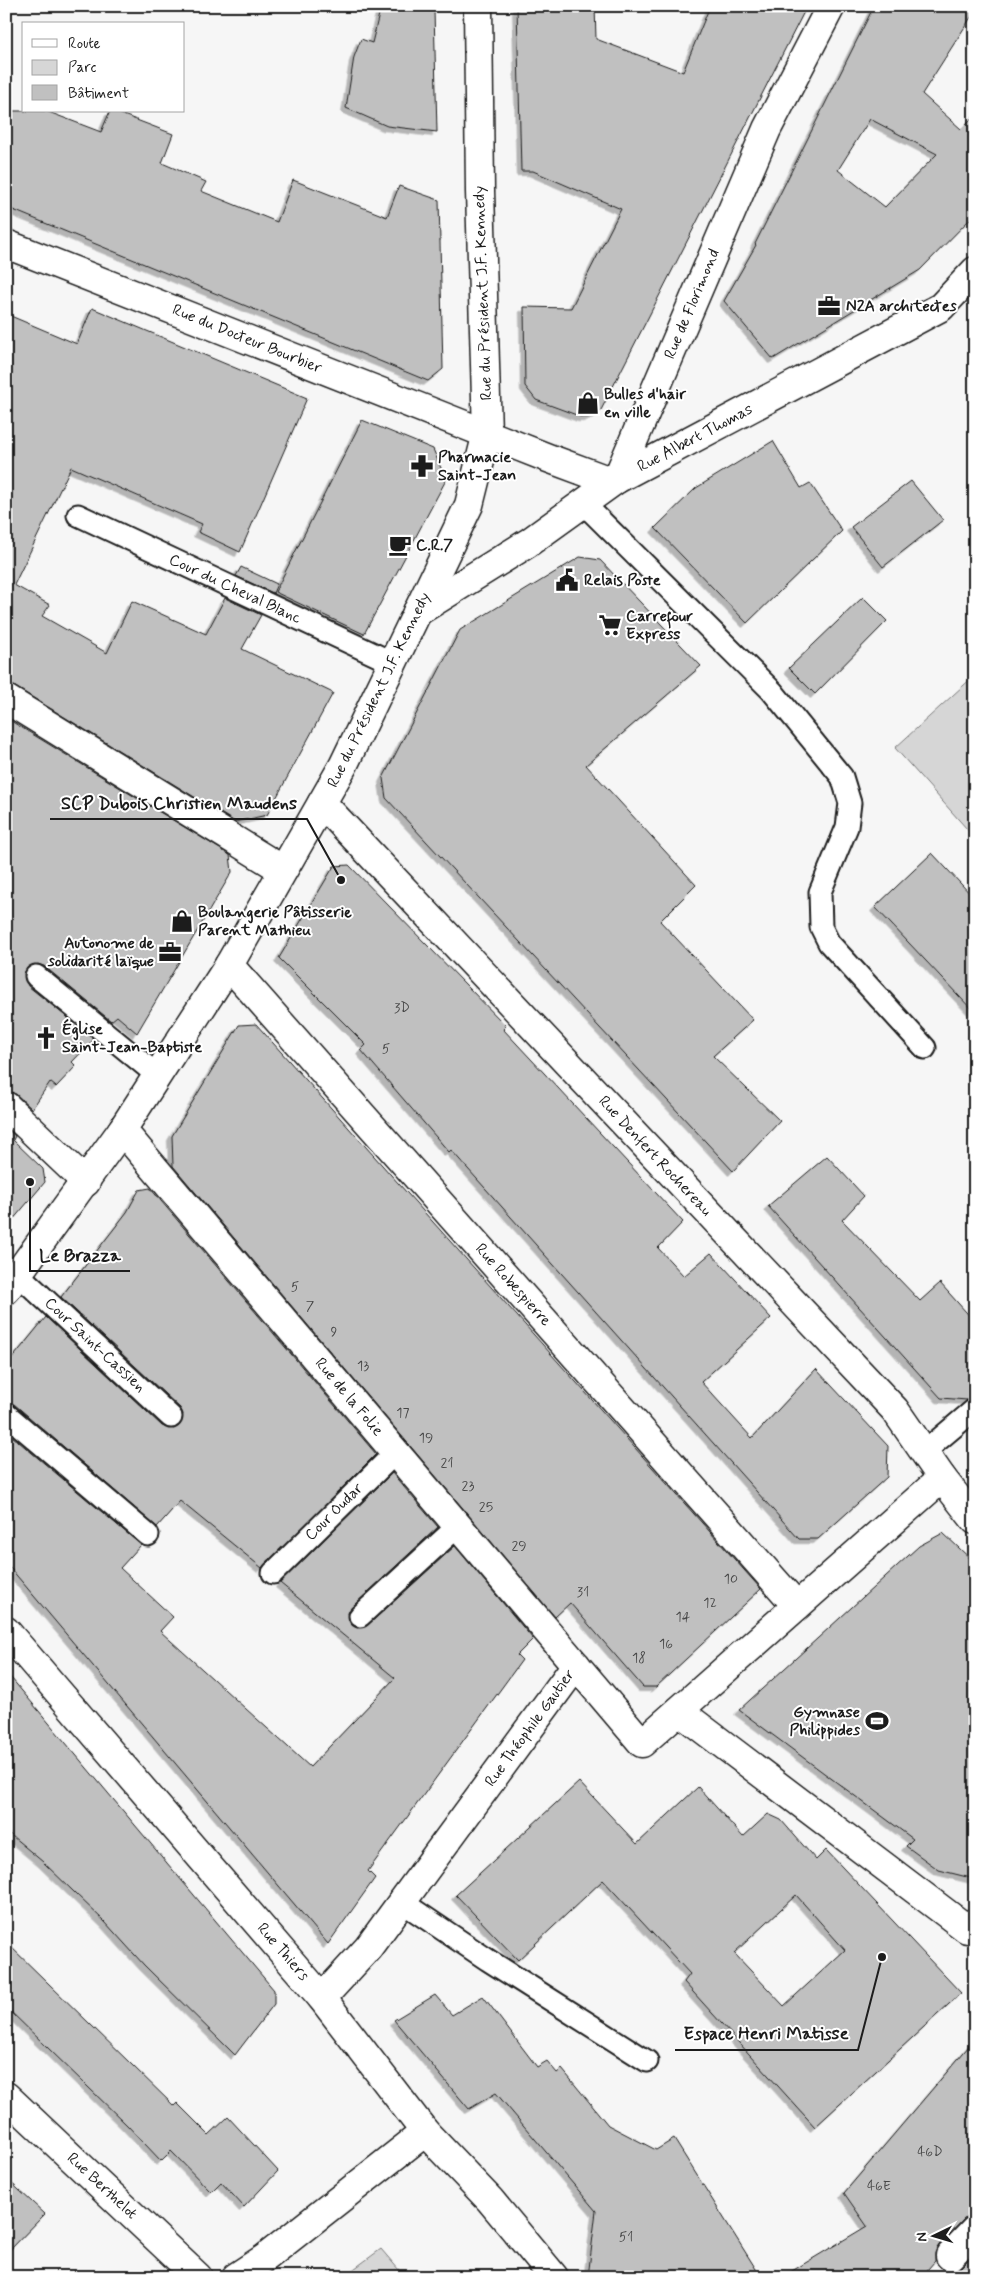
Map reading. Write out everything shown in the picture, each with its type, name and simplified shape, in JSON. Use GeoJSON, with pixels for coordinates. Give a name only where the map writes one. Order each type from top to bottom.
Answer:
{"type":"FeatureCollection","features":[{"type":"Feature","properties":{"kind":"street","name":"Rue du Président J.F. Kennedy"},"geometry":{"type":"LineString","coordinates":[[12,1282],[122,1130],[229,965],[343,766],[470,505],[487,433],[480,191],[478,6]]}},
{"type":"Feature","properties":{"kind":"street","name":"Rue de Florimond"},"geometry":{"type":"LineString","coordinates":[[617,480],[767,129],[831,6]]}},
{"type":"Feature","properties":{"kind":"street","name":"Rue du Docteur Bourbier"},"geometry":{"type":"LineString","coordinates":[[6,244],[487,433]]}},
{"type":"Feature","properties":{"kind":"street","name":"Rue Albert Thomas"},"geometry":{"type":"LineString","coordinates":[[418,612],[528,543],[617,480],[941,307],[975,271]]}},
{"type":"Feature","properties":{"kind":"street"},"geometry":{"type":"LineString","coordinates":[[487,433],[602,478],[617,480]]}},
{"type":"Feature","properties":{"kind":"street"},"geometry":{"type":"LineString","coordinates":[[6,699],[283,870]]}},
{"type":"Feature","properties":{"kind":"street","name":"Rue Denfert Rochereau"},"geometry":{"type":"LineString","coordinates":[[322,803],[895,1410],[942,1478],[975,1520]]}},
{"type":"Feature","properties":{"kind":"street","name":"Rue Robespierre"},"geometry":{"type":"LineString","coordinates":[[229,965],[797,1606]]}},
{"type":"Feature","properties":{"kind":"street"},"geometry":{"type":"LineString","coordinates":[[6,1106],[86,1182]]}},
{"type":"Feature","properties":{"kind":"street","name":"Rue de la Folie"},"geometry":{"type":"LineString","coordinates":[[122,1130],[576,1665]]}},
{"type":"Feature","properties":{"kind":"street","name":"Rue Théophile Gautier"},"geometry":{"type":"LineString","coordinates":[[322,1998],[368,1948],[576,1665],[642,1743],[942,1478]]}},
{"type":"Feature","properties":{"kind":"street","name":"Rue Thiers"},"geometry":{"type":"LineString","coordinates":[[6,1631],[322,1998],[425,2132],[490,2200],[554,2277]]}},
{"type":"Feature","properties":{"kind":"street"},"geometry":{"type":"LineString","coordinates":[[679,1711],[967,1929],[975,1922]]}},
{"type":"Feature","properties":{"kind":"street","name":"Rue Berthelot"},"geometry":{"type":"LineString","coordinates":[[6,2096],[198,2277]]}},
{"type":"Feature","properties":{"kind":"street"},"geometry":{"type":"LineString","coordinates":[[236,2277],[265,2258],[425,2132]]}},
{"type":"Feature","properties":{"kind":"street"},"geometry":{"type":"LineString","coordinates":[[950,2256],[975,2230]]}},
{"type":"Feature","properties":{"kind":"lane"},"geometry":{"type":"LineString","coordinates":[[583,503],[772,691],[842,777],[850,803],[848,827],[820,892],[821,927],[829,943],[925,1048]]}},
{"type":"Feature","properties":{"kind":"lane","name":"Cour du Cheval Blanc"},"geometry":{"type":"LineString","coordinates":[[78,515],[393,662]]}},
{"type":"Feature","properties":{"kind":"lane"},"geometry":{"type":"LineString","coordinates":[[36,976],[157,1075]]}},
{"type":"Feature","properties":{"kind":"lane","name":"Cour Saint-Cassien"},"geometry":{"type":"LineString","coordinates":[[12,1282],[171,1417]]}},
{"type":"Feature","properties":{"kind":"lane"},"geometry":{"type":"LineString","coordinates":[[924,1452],[975,1408]]}},
{"type":"Feature","properties":{"kind":"lane"},"geometry":{"type":"LineString","coordinates":[[6,1414],[148,1535]]}},
{"type":"Feature","properties":{"kind":"lane","name":"Cour Oudar"},"geometry":{"type":"LineString","coordinates":[[273,1573],[396,1452]]}},
{"type":"Feature","properties":{"kind":"lane"},"geometry":{"type":"LineString","coordinates":[[360,1616],[458,1526]]}},
{"type":"Feature","properties":{"kind":"lane"},"geometry":{"type":"LineString","coordinates":[[402,1902],[488,1960],[647,2061]]}},
{"type":"Feature","properties":{"kind":"green space"},"geometry":{"type":"Polygon","coordinates":[[[975,675],[975,838],[895,748],[975,675]]]}},
{"type":"Feature","properties":{"kind":"green space"},"geometry":{"type":"Polygon","coordinates":[[[381,2249],[405,2277],[343,2277],[381,2249]]]}},
{"type":"Feature","properties":{"kind":"building"},"geometry":{"type":"Polygon","coordinates":[[[381,6],[419,6],[434,10],[437,132],[387,126],[346,108],[354,57],[361,39],[372,43],[381,6]]]}},
{"type":"Feature","properties":{"kind":"building"},"geometry":{"type":"Polygon","coordinates":[[[517,6],[595,6],[596,39],[683,72],[710,6],[807,6],[600,412],[588,417],[582,417],[536,400],[525,386],[524,307],[571,308],[621,209],[533,171],[521,171],[517,6]]]}},
{"type":"Feature","properties":{"kind":"building"},"geometry":{"type":"Polygon","coordinates":[[[874,6],[975,6],[975,11],[922,94],[961,129],[975,115],[975,214],[920,270],[773,359],[724,301],[755,244],[874,6]],[[870,119],[838,170],[885,207],[937,154],[870,119]]]}},
{"type":"Feature","properties":{"kind":"building"},"geometry":{"type":"Polygon","coordinates":[[[6,111],[49,112],[101,132],[110,112],[116,112],[173,134],[162,163],[206,182],[201,191],[277,222],[293,180],[387,217],[399,186],[439,200],[443,369],[428,381],[6,207],[6,111]]]}},
{"type":"Feature","properties":{"kind":"building"},"geometry":{"type":"Polygon","coordinates":[[[92,308],[307,398],[240,552],[198,532],[202,524],[71,467],[14,585],[50,605],[42,616],[107,653],[132,601],[206,634],[225,598],[261,615],[242,649],[333,693],[267,815],[235,822],[14,686],[6,683],[6,314],[77,344],[92,308]]]}},
{"type":"Feature","properties":{"kind":"building"},"geometry":{"type":"Polygon","coordinates":[[[362,420],[433,449],[446,480],[364,634],[275,592],[362,420]]]}},
{"type":"Feature","properties":{"kind":"building"},"geometry":{"type":"Polygon","coordinates":[[[773,441],[801,488],[810,483],[842,531],[747,623],[655,528],[696,488],[773,441]]]}},
{"type":"Feature","properties":{"kind":"building"},"geometry":{"type":"Polygon","coordinates":[[[911,481],[943,520],[883,567],[851,527],[911,481]]]}},
{"type":"Feature","properties":{"kind":"building"},"geometry":{"type":"Polygon","coordinates":[[[580,557],[600,560],[701,666],[586,765],[696,885],[660,921],[753,1020],[713,1056],[780,1121],[733,1171],[386,798],[383,778],[460,630],[580,557]]]}},
{"type":"Feature","properties":{"kind":"building"},"geometry":{"type":"Polygon","coordinates":[[[241,567],[277,584],[273,593],[236,576],[241,567]]]}},
{"type":"Feature","properties":{"kind":"building"},"geometry":{"type":"Polygon","coordinates":[[[863,597],[887,621],[815,694],[789,668],[863,597]]]}},
{"type":"Feature","properties":{"kind":"building"},"geometry":{"type":"Polygon","coordinates":[[[6,718],[230,855],[232,872],[137,1033],[117,1016],[111,1021],[44,966],[38,964],[27,968],[24,974],[28,986],[94,1039],[72,1062],[76,1066],[56,1087],[50,1082],[32,1109],[16,1094],[6,1091],[6,718]]]}},
{"type":"Feature","properties":{"kind":"building"},"geometry":{"type":"Polygon","coordinates":[[[932,853],[975,899],[975,1013],[875,907],[932,853]]]}},
{"type":"Feature","properties":{"kind":"building"},"geometry":{"type":"Polygon","coordinates":[[[349,865],[506,1026],[503,1029],[683,1222],[658,1248],[684,1276],[711,1253],[771,1318],[701,1382],[752,1438],[816,1369],[888,1446],[887,1477],[818,1539],[799,1539],[451,1150],[449,1152],[361,1050],[366,1045],[279,958],[334,866],[349,865]]]}},
{"type":"Feature","properties":{"kind":"building"},"geometry":{"type":"Polygon","coordinates":[[[256,1024],[761,1589],[656,1687],[643,1687],[570,1603],[555,1617],[173,1166],[172,1136],[239,1025],[256,1024]]]}},
{"type":"Feature","properties":{"kind":"building"},"geometry":{"type":"Polygon","coordinates":[[[6,1128],[15,1136],[13,1140],[43,1169],[45,1182],[6,1228],[6,1128]]]}},
{"type":"Feature","properties":{"kind":"building"},"geometry":{"type":"Polygon","coordinates":[[[827,1156],[864,1196],[842,1220],[920,1301],[940,1283],[975,1322],[975,1397],[967,1400],[941,1398],[768,1206],[827,1156]]]}},
{"type":"Feature","properties":{"kind":"building"},"geometry":{"type":"Polygon","coordinates":[[[150,1188],[376,1454],[262,1568],[180,1501],[157,1527],[14,1404],[6,1402],[6,1366],[46,1317],[162,1426],[174,1429],[180,1425],[183,1414],[180,1408],[61,1297],[127,1212],[139,1190],[150,1188]]]}},
{"type":"Feature","properties":{"kind":"building"},"geometry":{"type":"Polygon","coordinates":[[[6,1431],[141,1545],[120,1568],[173,1617],[160,1631],[310,1767],[395,1678],[280,1583],[392,1473],[438,1527],[352,1607],[348,1613],[351,1624],[357,1628],[368,1625],[455,1546],[533,1639],[517,1655],[522,1660],[368,1871],[375,1878],[328,1944],[6,1563],[6,1431]]]}},
{"type":"Feature","properties":{"kind":"building","name":"Gymnase Philippides"},"geometry":{"type":"Polygon","coordinates":[[[943,1533],[975,1563],[975,1879],[939,1870],[906,1846],[913,1839],[739,1710],[919,1546],[943,1533]]]}},
{"type":"Feature","properties":{"kind":"building"},"geometry":{"type":"Polygon","coordinates":[[[6,1672],[274,1990],[274,2004],[235,2055],[144,1965],[105,1922],[43,1862],[6,1831],[6,1672]]]}},
{"type":"Feature","properties":{"kind":"building"},"geometry":{"type":"Polygon","coordinates":[[[579,1782],[637,1844],[698,1787],[743,1837],[768,1814],[781,1820],[816,1860],[826,1850],[961,1993],[815,2127],[684,1982],[690,1974],[603,1880],[518,1960],[456,1895],[579,1782]],[[796,1895],[734,1953],[784,2006],[845,1950],[796,1895]]]}},
{"type":"Feature","properties":{"kind":"building"},"geometry":{"type":"Polygon","coordinates":[[[6,1942],[174,2106],[177,2103],[209,2135],[228,2117],[278,2171],[244,2207],[221,2182],[211,2192],[171,2151],[161,2161],[127,2125],[6,2007],[6,1942]]]}},
{"type":"Feature","properties":{"kind":"building"},"geometry":{"type":"Polygon","coordinates":[[[435,1995],[452,2015],[483,1996],[537,2067],[547,2061],[557,2073],[562,2069],[608,2125],[656,2150],[674,2139],[761,2277],[588,2277],[596,2211],[496,2093],[469,2109],[394,2020],[435,1995]]]}},
{"type":"Feature","properties":{"kind":"building"},"geometry":{"type":"Polygon","coordinates":[[[975,2039],[975,2215],[964,2219],[939,2245],[935,2253],[935,2261],[921,2277],[782,2277],[867,2226],[844,2193],[975,2039]]]}},
{"type":"Feature","properties":{"kind":"building"},"geometry":{"type":"Polygon","coordinates":[[[6,2178],[45,2214],[6,2254],[6,2178]]]}},
{"type":"Feature","properties":{"kind":"building"},"geometry":{"type":"Polygon","coordinates":[[[975,2253],[975,2277],[953,2277],[947,2271],[954,2271],[961,2267],[975,2253]]]}},
{"type":"Feature","properties":{"kind":"place","name":"N2A architectes"},"geometry":{"type":"Point","coordinates":[829,306]}},
{"type":"Feature","properties":{"kind":"place","name":"Bulles d'hair en ville"},"geometry":{"type":"Point","coordinates":[588,403]}},
{"type":"Feature","properties":{"kind":"place","name":"Pharmacie Saint-Jean"},"geometry":{"type":"Point","coordinates":[422,466]}},
{"type":"Feature","properties":{"kind":"place","name":"C.R.7"},"geometry":{"type":"Point","coordinates":[400,545]}},
{"type":"Feature","properties":{"kind":"place","name":"Relais Poste"},"geometry":{"type":"Point","coordinates":[567,580]}},
{"type":"Feature","properties":{"kind":"place","name":"Carrefour Express"},"geometry":{"type":"Point","coordinates":[610,625]}},
{"type":"Feature","properties":{"kind":"place","name":"SCP Dubois Christien Maudens"},"geometry":{"type":"Point","coordinates":[341,880]}},
{"type":"Feature","properties":{"kind":"place","name":"Boulangerie Pâtisserie Parent Mathieu"},"geometry":{"type":"Point","coordinates":[182,921]}},
{"type":"Feature","properties":{"kind":"place","name":"Autonome de solidarité laïque"},"geometry":{"type":"Point","coordinates":[170,952]}},
{"type":"Feature","properties":{"kind":"place","name":"Église Saint-Jean-Baptiste"},"geometry":{"type":"Point","coordinates":[46,1038]}},
{"type":"Feature","properties":{"kind":"place","name":"Le Brazza"},"geometry":{"type":"Point","coordinates":[30,1182]}},
{"type":"Feature","properties":{"kind":"place","name":"Gymnase Philippides"},"geometry":{"type":"Point","coordinates":[877,1721]}},
{"type":"Feature","properties":{"kind":"place","name":"Espace Henri Matisse"},"geometry":{"type":"Point","coordinates":[882,1957]}}]}
